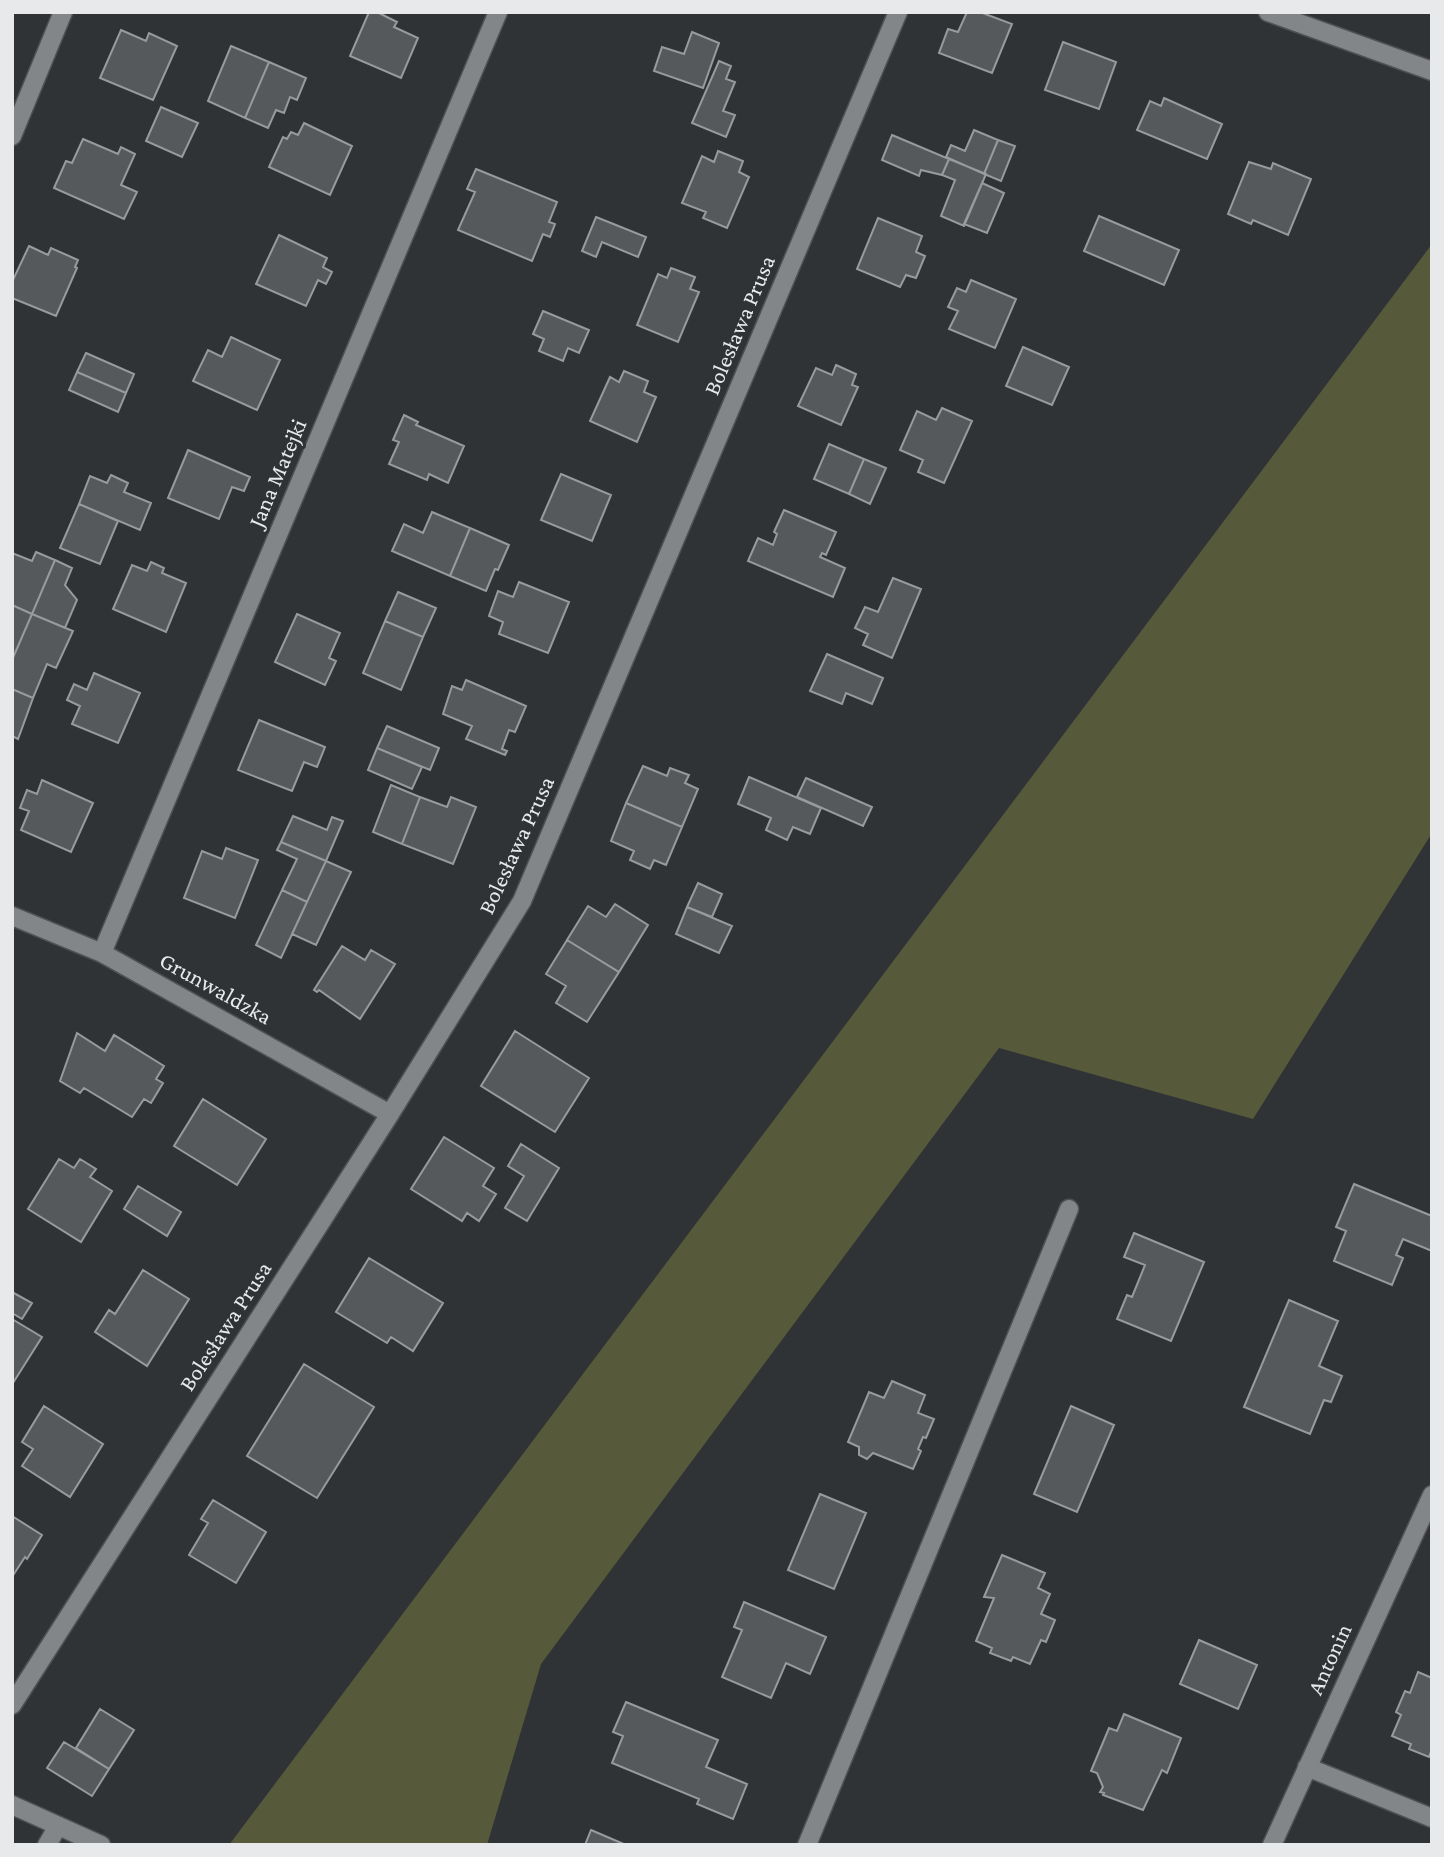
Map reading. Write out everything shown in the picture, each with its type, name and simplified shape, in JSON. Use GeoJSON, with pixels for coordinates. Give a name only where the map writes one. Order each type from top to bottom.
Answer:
{"type":"FeatureCollection","features":[{"type":"Feature","properties":{"kind":"street"},"geometry":{"type":"LineString","coordinates":[[12,136],[63,12]]}},
{"type":"Feature","properties":{"kind":"street","name":"Jana Matejki"},"geometry":{"type":"LineString","coordinates":[[102,953],[498,12]]}},
{"type":"Feature","properties":{"kind":"street","name":"Bolesława Prusa"},"geometry":{"type":"LineString","coordinates":[[12,1705],[390,1114],[522,901],[898,12]]}},
{"type":"Feature","properties":{"kind":"street"},"geometry":{"type":"LineString","coordinates":[[1268,12],[1432,72]]}},
{"type":"Feature","properties":{"kind":"street","name":"Grunwaldzka"},"geometry":{"type":"LineString","coordinates":[[12,915],[102,953],[390,1114]]}},
{"type":"Feature","properties":{"kind":"street"},"geometry":{"type":"LineString","coordinates":[[807,1845],[1069,1209]]}},
{"type":"Feature","properties":{"kind":"street","name":"Antonin"},"geometry":{"type":"LineString","coordinates":[[1272,1845],[1432,1494]]}},
{"type":"Feature","properties":{"kind":"street"},"geometry":{"type":"LineString","coordinates":[[1307,1767],[1432,1818]]}},
{"type":"Feature","properties":{"kind":"street"},"geometry":{"type":"LineString","coordinates":[[12,1805],[101,1845]]}},
{"type":"Feature","properties":{"kind":"street"},"geometry":{"type":"LineString","coordinates":[[47,1845],[58,1826]]}},
{"type":"Feature","properties":{"kind":"green space"},"geometry":{"type":"Polygon","coordinates":[[[1432,244],[1432,833],[1253,1119],[999,1048],[541,1664],[487,1845],[229,1845],[1432,244]]]}},
{"type":"Feature","properties":{"kind":"building"},"geometry":{"type":"Polygon","coordinates":[[[369,12],[377,12],[397,22],[394,27],[418,38],[401,78],[350,56],[369,12]]]}},
{"type":"Feature","properties":{"kind":"building"},"geometry":{"type":"Polygon","coordinates":[[[967,12],[980,12],[1012,24],[992,73],[939,53],[948,29],[958,32],[967,12]]]}},
{"type":"Feature","properties":{"kind":"building"},"geometry":{"type":"Polygon","coordinates":[[[121,30],[146,41],[149,33],[177,46],[153,100],[100,78],[121,30]]]}},
{"type":"Feature","properties":{"kind":"building"},"geometry":{"type":"Polygon","coordinates":[[[692,32],[719,43],[703,88],[654,71],[662,47],[684,54],[692,32]]]}},
{"type":"Feature","properties":{"kind":"building"},"geometry":{"type":"Polygon","coordinates":[[[1063,42],[1116,62],[1099,109],[1045,90],[1063,42]]]}},
{"type":"Feature","properties":{"kind":"building"},"geometry":{"type":"Polygon","coordinates":[[[231,46],[269,62],[245,118],[208,101],[231,46]]]}},
{"type":"Feature","properties":{"kind":"building"},"geometry":{"type":"Polygon","coordinates":[[[719,61],[731,66],[726,79],[735,82],[723,111],[735,115],[726,137],[692,123],[719,61]]]}},
{"type":"Feature","properties":{"kind":"building"},"geometry":{"type":"Polygon","coordinates":[[[269,62],[306,78],[297,100],[290,97],[284,113],[276,110],[268,128],[245,118],[269,62]]]}},
{"type":"Feature","properties":{"kind":"building"},"geometry":{"type":"Polygon","coordinates":[[[1164,98],[1222,124],[1207,159],[1137,130],[1150,101],[1161,106],[1164,98]]]}},
{"type":"Feature","properties":{"kind":"building"},"geometry":{"type":"Polygon","coordinates":[[[161,107],[198,123],[182,157],[146,141],[161,107]]]}},
{"type":"Feature","properties":{"kind":"building"},"geometry":{"type":"Polygon","coordinates":[[[304,123],[352,146],[330,195],[269,167],[283,137],[287,139],[291,132],[298,135],[304,123]]]}},
{"type":"Feature","properties":{"kind":"building"},"geometry":{"type":"Polygon","coordinates":[[[974,130],[998,140],[984,174],[946,157],[951,145],[965,151],[974,130]]]}},
{"type":"Feature","properties":{"kind":"building"},"geometry":{"type":"Polygon","coordinates":[[[892,135],[949,159],[942,175],[921,170],[919,176],[882,160],[892,135]]]}},
{"type":"Feature","properties":{"kind":"building"},"geometry":{"type":"Polygon","coordinates":[[[83,139],[118,154],[121,147],[135,154],[121,185],[137,192],[124,219],[54,188],[66,161],[72,163],[83,139]]]}},
{"type":"Feature","properties":{"kind":"building"},"geometry":{"type":"Polygon","coordinates":[[[998,140],[1015,146],[1001,181],[984,174],[998,140]]]}},
{"type":"Feature","properties":{"kind":"building"},"geometry":{"type":"Polygon","coordinates":[[[718,151],[743,161],[739,172],[749,177],[727,228],[703,218],[706,212],[682,203],[702,156],[714,162],[718,151]]]}},
{"type":"Feature","properties":{"kind":"building"},"geometry":{"type":"Polygon","coordinates":[[[949,159],[986,174],[964,226],[941,216],[955,180],[942,175],[949,159]]]}},
{"type":"Feature","properties":{"kind":"building"},"geometry":{"type":"Polygon","coordinates":[[[1249,162],[1271,169],[1273,163],[1311,179],[1288,235],[1253,220],[1251,224],[1228,214],[1249,162]]]}},
{"type":"Feature","properties":{"kind":"building"},"geometry":{"type":"Polygon","coordinates":[[[476,169],[557,202],[549,222],[555,224],[550,237],[543,234],[532,261],[458,230],[475,192],[467,189],[476,169]]]}},
{"type":"Feature","properties":{"kind":"building"},"geometry":{"type":"Polygon","coordinates":[[[982,183],[1004,193],[987,233],[964,224],[982,183]]]}},
{"type":"Feature","properties":{"kind":"building"},"geometry":{"type":"Polygon","coordinates":[[[1099,216],[1179,250],[1164,285],[1084,251],[1099,216]]]}},
{"type":"Feature","properties":{"kind":"building"},"geometry":{"type":"Polygon","coordinates":[[[596,217],[646,237],[638,257],[602,242],[596,257],[582,251],[596,217]]]}},
{"type":"Feature","properties":{"kind":"building"},"geometry":{"type":"Polygon","coordinates":[[[878,218],[922,236],[916,252],[925,256],[916,278],[906,275],[900,287],[857,269],[878,218]]]}},
{"type":"Feature","properties":{"kind":"building"},"geometry":{"type":"Polygon","coordinates":[[[279,235],[327,258],[323,267],[332,272],[326,284],[318,280],[306,306],[256,284],[279,235]]]}},
{"type":"Feature","properties":{"kind":"building"},"geometry":{"type":"Polygon","coordinates":[[[29,246],[48,255],[51,248],[78,260],[56,316],[12,298],[12,282],[29,246]]]}},
{"type":"Feature","properties":{"kind":"building"},"geometry":{"type":"Polygon","coordinates":[[[671,268],[695,277],[690,289],[699,292],[678,342],[637,325],[658,274],[667,278],[671,268]]]}},
{"type":"Feature","properties":{"kind":"building"},"geometry":{"type":"Polygon","coordinates":[[[971,280],[1016,299],[995,348],[949,329],[958,311],[948,307],[957,288],[966,292],[971,280]]]}},
{"type":"Feature","properties":{"kind":"building"},"geometry":{"type":"Polygon","coordinates":[[[543,311],[589,330],[579,353],[568,348],[563,361],[539,351],[544,339],[533,334],[543,311]]]}},
{"type":"Feature","properties":{"kind":"building"},"geometry":{"type":"Polygon","coordinates":[[[231,337],[280,360],[257,410],[193,381],[208,350],[222,357],[231,337]]]}},
{"type":"Feature","properties":{"kind":"building"},"geometry":{"type":"Polygon","coordinates":[[[1023,347],[1069,367],[1052,405],[1006,386],[1023,347]]]}},
{"type":"Feature","properties":{"kind":"building"},"geometry":{"type":"Polygon","coordinates":[[[86,353],[134,374],[126,393],[77,372],[86,353]]]}},
{"type":"Feature","properties":{"kind":"building"},"geometry":{"type":"Polygon","coordinates":[[[836,365],[856,374],[852,385],[858,387],[841,425],[798,406],[816,368],[832,375],[836,365]]]}},
{"type":"Feature","properties":{"kind":"building"},"geometry":{"type":"Polygon","coordinates":[[[624,371],[648,381],[644,392],[656,397],[637,442],[590,421],[610,377],[619,382],[624,371]]]}},
{"type":"Feature","properties":{"kind":"building"},"geometry":{"type":"Polygon","coordinates":[[[77,372],[126,393],[118,412],[69,390],[77,372]]]}},
{"type":"Feature","properties":{"kind":"building"},"geometry":{"type":"Polygon","coordinates":[[[942,408],[972,421],[944,483],[918,472],[923,460],[900,450],[917,411],[936,420],[942,408]]]}},
{"type":"Feature","properties":{"kind":"building"},"geometry":{"type":"Polygon","coordinates":[[[404,415],[418,422],[416,425],[464,446],[448,483],[429,474],[427,480],[389,464],[399,442],[393,440],[404,415]]]}},
{"type":"Feature","properties":{"kind":"building"},"geometry":{"type":"Polygon","coordinates":[[[829,444],[864,459],[849,494],[814,479],[829,444]]]}},
{"type":"Feature","properties":{"kind":"building"},"geometry":{"type":"Polygon","coordinates":[[[188,450],[250,477],[244,491],[232,487],[219,519],[168,498],[188,450]]]}},
{"type":"Feature","properties":{"kind":"building"},"geometry":{"type":"Polygon","coordinates":[[[864,459],[886,468],[870,504],[849,494],[864,459]]]}},
{"type":"Feature","properties":{"kind":"building"},"geometry":{"type":"Polygon","coordinates":[[[561,474],[611,495],[592,541],[541,520],[561,474]]]}},
{"type":"Feature","properties":{"kind":"building"},"geometry":{"type":"Polygon","coordinates":[[[111,475],[128,483],[124,492],[151,503],[140,530],[79,504],[90,476],[107,483],[111,475]]]}},
{"type":"Feature","properties":{"kind":"building"},"geometry":{"type":"Polygon","coordinates":[[[79,504],[118,521],[100,564],[60,548],[79,504]]]}},
{"type":"Feature","properties":{"kind":"building"},"geometry":{"type":"Polygon","coordinates":[[[784,510],[836,532],[826,555],[822,553],[820,557],[845,568],[833,597],[748,561],[758,538],[773,545],[777,534],[774,532],[784,510]]]}},
{"type":"Feature","properties":{"kind":"building"},"geometry":{"type":"Polygon","coordinates":[[[432,512],[470,528],[450,576],[392,551],[404,524],[423,533],[432,512]]]}},
{"type":"Feature","properties":{"kind":"building"},"geometry":{"type":"Polygon","coordinates":[[[470,528],[509,545],[486,591],[450,576],[470,528]]]}},
{"type":"Feature","properties":{"kind":"building"},"geometry":{"type":"Polygon","coordinates":[[[36,552],[55,560],[32,614],[12,605],[12,553],[32,561],[36,552]]]}},
{"type":"Feature","properties":{"kind":"building"},"geometry":{"type":"Polygon","coordinates":[[[55,560],[72,568],[65,585],[77,600],[65,628],[32,614],[55,560]]]}},
{"type":"Feature","properties":{"kind":"building"},"geometry":{"type":"Polygon","coordinates":[[[151,562],[164,568],[162,573],[186,583],[166,632],[113,609],[132,565],[147,571],[151,562]]]}},
{"type":"Feature","properties":{"kind":"building"},"geometry":{"type":"Polygon","coordinates":[[[893,578],[921,589],[892,658],[863,645],[868,634],[855,628],[865,607],[878,612],[893,578]]]}},
{"type":"Feature","properties":{"kind":"building"},"geometry":{"type":"Polygon","coordinates":[[[519,582],[569,602],[548,653],[499,634],[503,622],[489,616],[498,591],[513,597],[519,582]]]}},
{"type":"Feature","properties":{"kind":"building"},"geometry":{"type":"Polygon","coordinates":[[[398,592],[436,608],[423,637],[385,621],[398,592]]]}},
{"type":"Feature","properties":{"kind":"building"},"geometry":{"type":"Polygon","coordinates":[[[12,605],[32,614],[12,660],[12,605]]]}},
{"type":"Feature","properties":{"kind":"building"},"geometry":{"type":"Polygon","coordinates":[[[32,614],[73,631],[56,668],[47,664],[33,698],[12,689],[12,660],[32,614]]]}},
{"type":"Feature","properties":{"kind":"building"},"geometry":{"type":"Polygon","coordinates":[[[297,614],[340,633],[329,658],[336,661],[325,685],[275,662],[297,614]]]}},
{"type":"Feature","properties":{"kind":"building"},"geometry":{"type":"Polygon","coordinates":[[[385,621],[423,637],[401,690],[363,673],[385,621]]]}},
{"type":"Feature","properties":{"kind":"building"},"geometry":{"type":"Polygon","coordinates":[[[827,654],[883,678],[872,704],[846,693],[842,704],[810,691],[827,654]]]}},
{"type":"Feature","properties":{"kind":"building"},"geometry":{"type":"Polygon","coordinates":[[[94,673],[140,693],[118,743],[72,724],[80,706],[67,700],[74,684],[87,690],[94,673]]]}},
{"type":"Feature","properties":{"kind":"building"},"geometry":{"type":"Polygon","coordinates":[[[466,680],[526,706],[515,732],[509,730],[502,749],[507,751],[505,755],[466,739],[472,726],[443,714],[452,686],[462,690],[466,680]]]}},
{"type":"Feature","properties":{"kind":"building"},"geometry":{"type":"Polygon","coordinates":[[[12,689],[33,698],[18,739],[12,736],[12,689]]]}},
{"type":"Feature","properties":{"kind":"building"},"geometry":{"type":"Polygon","coordinates":[[[259,720],[325,747],[317,767],[304,762],[292,791],[238,770],[259,720]]]}},
{"type":"Feature","properties":{"kind":"building"},"geometry":{"type":"Polygon","coordinates":[[[387,726],[439,748],[430,770],[377,748],[387,726]]]}},
{"type":"Feature","properties":{"kind":"building"},"geometry":{"type":"Polygon","coordinates":[[[377,748],[422,767],[412,789],[368,770],[377,748]]]}},
{"type":"Feature","properties":{"kind":"building"},"geometry":{"type":"Polygon","coordinates":[[[643,766],[667,776],[670,768],[689,775],[685,783],[698,789],[682,827],[626,803],[643,766]]]}},
{"type":"Feature","properties":{"kind":"building"},"geometry":{"type":"Polygon","coordinates":[[[749,777],[821,808],[810,834],[793,827],[787,840],[766,830],[771,818],[738,804],[749,777]]]}},
{"type":"Feature","properties":{"kind":"building"},"geometry":{"type":"Polygon","coordinates":[[[806,778],[872,807],[863,826],[797,797],[806,778]]]}},
{"type":"Feature","properties":{"kind":"building"},"geometry":{"type":"Polygon","coordinates":[[[42,780],[93,803],[71,852],[21,830],[29,811],[20,808],[27,790],[37,794],[42,780]]]}},
{"type":"Feature","properties":{"kind":"building"},"geometry":{"type":"Polygon","coordinates":[[[391,785],[420,797],[402,844],[373,832],[391,785]]]}},
{"type":"Feature","properties":{"kind":"building"},"geometry":{"type":"Polygon","coordinates":[[[420,797],[447,807],[451,797],[476,807],[453,864],[402,844],[420,797]]]}},
{"type":"Feature","properties":{"kind":"building"},"geometry":{"type":"Polygon","coordinates":[[[626,803],[682,827],[666,865],[654,860],[650,869],[630,860],[634,851],[611,841],[626,803]]]}},
{"type":"Feature","properties":{"kind":"building"},"geometry":{"type":"Polygon","coordinates":[[[293,816],[327,830],[332,817],[343,821],[326,861],[281,842],[293,816]]]}},
{"type":"Feature","properties":{"kind":"building"},"geometry":{"type":"Polygon","coordinates":[[[281,842],[326,861],[307,902],[282,890],[297,859],[277,850],[281,842]]]}},
{"type":"Feature","properties":{"kind":"building"},"geometry":{"type":"Polygon","coordinates":[[[226,848],[258,860],[235,918],[184,898],[202,851],[222,859],[226,848]]]}},
{"type":"Feature","properties":{"kind":"building"},"geometry":{"type":"Polygon","coordinates":[[[326,861],[351,872],[316,945],[292,934],[326,861]]]}},
{"type":"Feature","properties":{"kind":"building"},"geometry":{"type":"Polygon","coordinates":[[[698,883],[722,894],[712,917],[687,907],[698,883]]]}},
{"type":"Feature","properties":{"kind":"building"},"geometry":{"type":"Polygon","coordinates":[[[282,890],[307,902],[281,958],[256,945],[282,890]]]}},
{"type":"Feature","properties":{"kind":"building"},"geometry":{"type":"Polygon","coordinates":[[[615,904],[648,925],[619,972],[567,940],[588,906],[606,917],[615,904]]]}},
{"type":"Feature","properties":{"kind":"building"},"geometry":{"type":"Polygon","coordinates":[[[687,907],[732,926],[719,953],[676,934],[687,907]]]}},
{"type":"Feature","properties":{"kind":"building"},"geometry":{"type":"Polygon","coordinates":[[[567,940],[619,972],[587,1022],[556,1003],[566,986],[546,974],[567,940]]]}},
{"type":"Feature","properties":{"kind":"building"},"geometry":{"type":"Polygon","coordinates":[[[342,946],[365,960],[371,950],[395,964],[360,1019],[319,990],[314,990],[342,946]]]}},
{"type":"Feature","properties":{"kind":"building"},"geometry":{"type":"Polygon","coordinates":[[[515,1031],[589,1078],[555,1132],[481,1086],[515,1031]]]}},
{"type":"Feature","properties":{"kind":"building"},"geometry":{"type":"Polygon","coordinates":[[[77,1033],[105,1051],[114,1035],[164,1066],[156,1079],[163,1083],[151,1103],[144,1099],[132,1117],[84,1088],[80,1093],[60,1081],[77,1033]]]}},
{"type":"Feature","properties":{"kind":"building"},"geometry":{"type":"Polygon","coordinates":[[[203,1099],[266,1139],[237,1185],[174,1146],[203,1099]]]}},
{"type":"Feature","properties":{"kind":"building"},"geometry":{"type":"Polygon","coordinates":[[[444,1137],[494,1168],[483,1186],[496,1194],[479,1221],[467,1213],[462,1221],[411,1189],[444,1137]]]}},
{"type":"Feature","properties":{"kind":"building"},"geometry":{"type":"Polygon","coordinates":[[[521,1144],[559,1168],[527,1221],[505,1208],[524,1176],[508,1166],[521,1144]]]}},
{"type":"Feature","properties":{"kind":"building"},"geometry":{"type":"Polygon","coordinates":[[[59,1159],[74,1168],[80,1159],[96,1169],[90,1177],[112,1191],[81,1242],[28,1209],[59,1159]]]}},
{"type":"Feature","properties":{"kind":"building"},"geometry":{"type":"Polygon","coordinates":[[[1354,1184],[1432,1216],[1432,1251],[1403,1239],[1396,1255],[1403,1258],[1392,1285],[1334,1261],[1346,1231],[1336,1227],[1354,1184]]]}},
{"type":"Feature","properties":{"kind":"building"},"geometry":{"type":"Polygon","coordinates":[[[138,1186],[181,1212],[167,1236],[124,1209],[138,1186]]]}},
{"type":"Feature","properties":{"kind":"building"},"geometry":{"type":"Polygon","coordinates":[[[1134,1233],[1204,1262],[1171,1341],[1117,1319],[1127,1295],[1132,1297],[1145,1265],[1124,1257],[1134,1233]]]}},
{"type":"Feature","properties":{"kind":"building"},"geometry":{"type":"Polygon","coordinates":[[[369,1258],[443,1303],[413,1351],[391,1337],[387,1343],[336,1312],[369,1258]]]}},
{"type":"Feature","properties":{"kind":"building"},"geometry":{"type":"Polygon","coordinates":[[[143,1270],[189,1299],[147,1366],[95,1332],[109,1310],[115,1314],[143,1270]]]}},
{"type":"Feature","properties":{"kind":"building"},"geometry":{"type":"Polygon","coordinates":[[[12,1292],[32,1303],[22,1319],[12,1313],[12,1292]]]}},
{"type":"Feature","properties":{"kind":"building"},"geometry":{"type":"Polygon","coordinates":[[[1289,1300],[1338,1321],[1319,1366],[1342,1376],[1331,1402],[1324,1400],[1310,1434],[1244,1407],[1289,1300]]]}},
{"type":"Feature","properties":{"kind":"building"},"geometry":{"type":"Polygon","coordinates":[[[12,1319],[42,1337],[13,1383],[12,1382],[12,1319]]]}},
{"type":"Feature","properties":{"kind":"building"},"geometry":{"type":"Polygon","coordinates":[[[304,1364],[374,1407],[317,1498],[247,1456],[304,1364]]]}},
{"type":"Feature","properties":{"kind":"building"},"geometry":{"type":"Polygon","coordinates":[[[892,1381],[925,1395],[918,1413],[934,1419],[926,1438],[923,1437],[918,1449],[921,1451],[913,1469],[873,1453],[867,1459],[859,1455],[859,1447],[848,1442],[869,1392],[884,1398],[892,1381]]]}},
{"type":"Feature","properties":{"kind":"building"},"geometry":{"type":"Polygon","coordinates":[[[44,1406],[103,1444],[70,1497],[22,1466],[33,1449],[22,1442],[44,1406]]]}},
{"type":"Feature","properties":{"kind":"building"},"geometry":{"type":"Polygon","coordinates":[[[1071,1406],[1114,1425],[1077,1512],[1034,1494],[1071,1406]]]}},
{"type":"Feature","properties":{"kind":"building"},"geometry":{"type":"Polygon","coordinates":[[[820,1494],[866,1513],[834,1589],[788,1570],[820,1494]]]}},
{"type":"Feature","properties":{"kind":"building"},"geometry":{"type":"Polygon","coordinates":[[[213,1500],[266,1532],[236,1583],[189,1555],[208,1523],[201,1519],[213,1500]]]}},
{"type":"Feature","properties":{"kind":"building"},"geometry":{"type":"Polygon","coordinates":[[[12,1516],[42,1535],[12,1577],[12,1516]]]}},
{"type":"Feature","properties":{"kind":"building"},"geometry":{"type":"Polygon","coordinates":[[[1002,1555],[1045,1573],[1038,1588],[1050,1594],[1041,1614],[1055,1620],[1046,1642],[1041,1640],[1030,1664],[1013,1657],[1011,1661],[990,1653],[992,1648],[976,1641],[994,1598],[984,1597],[1002,1555]]]}},
{"type":"Feature","properties":{"kind":"building"},"geometry":{"type":"Polygon","coordinates":[[[744,1602],[826,1637],[810,1674],[786,1663],[771,1698],[722,1677],[742,1630],[734,1627],[744,1602]]]}},
{"type":"Feature","properties":{"kind":"building"},"geometry":{"type":"Polygon","coordinates":[[[1199,1640],[1257,1665],[1238,1709],[1180,1684],[1199,1640]]]}},
{"type":"Feature","properties":{"kind":"building"},"geometry":{"type":"Polygon","coordinates":[[[1418,1672],[1432,1678],[1432,1749],[1429,1757],[1409,1749],[1411,1744],[1392,1736],[1401,1715],[1396,1712],[1405,1691],[1410,1693],[1418,1672]]]}},
{"type":"Feature","properties":{"kind":"building"},"geometry":{"type":"Polygon","coordinates":[[[626,1702],[718,1740],[706,1767],[747,1784],[733,1819],[697,1804],[699,1799],[612,1763],[623,1736],[613,1732],[626,1702]]]}},
{"type":"Feature","properties":{"kind":"building"},"geometry":{"type":"Polygon","coordinates":[[[100,1709],[134,1730],[109,1769],[76,1748],[100,1709]]]}},
{"type":"Feature","properties":{"kind":"building"},"geometry":{"type":"Polygon","coordinates":[[[1124,1714],[1181,1738],[1167,1773],[1162,1770],[1143,1810],[1103,1795],[1104,1793],[1100,1792],[1103,1787],[1097,1773],[1091,1771],[1109,1728],[1117,1731],[1124,1714]]]}},
{"type":"Feature","properties":{"kind":"building"},"geometry":{"type":"Polygon","coordinates":[[[64,1742],[109,1769],[92,1796],[47,1768],[64,1742]]]}},
{"type":"Feature","properties":{"kind":"building"},"geometry":{"type":"Polygon","coordinates":[[[591,1830],[626,1845],[585,1845],[591,1830]]]}}]}
